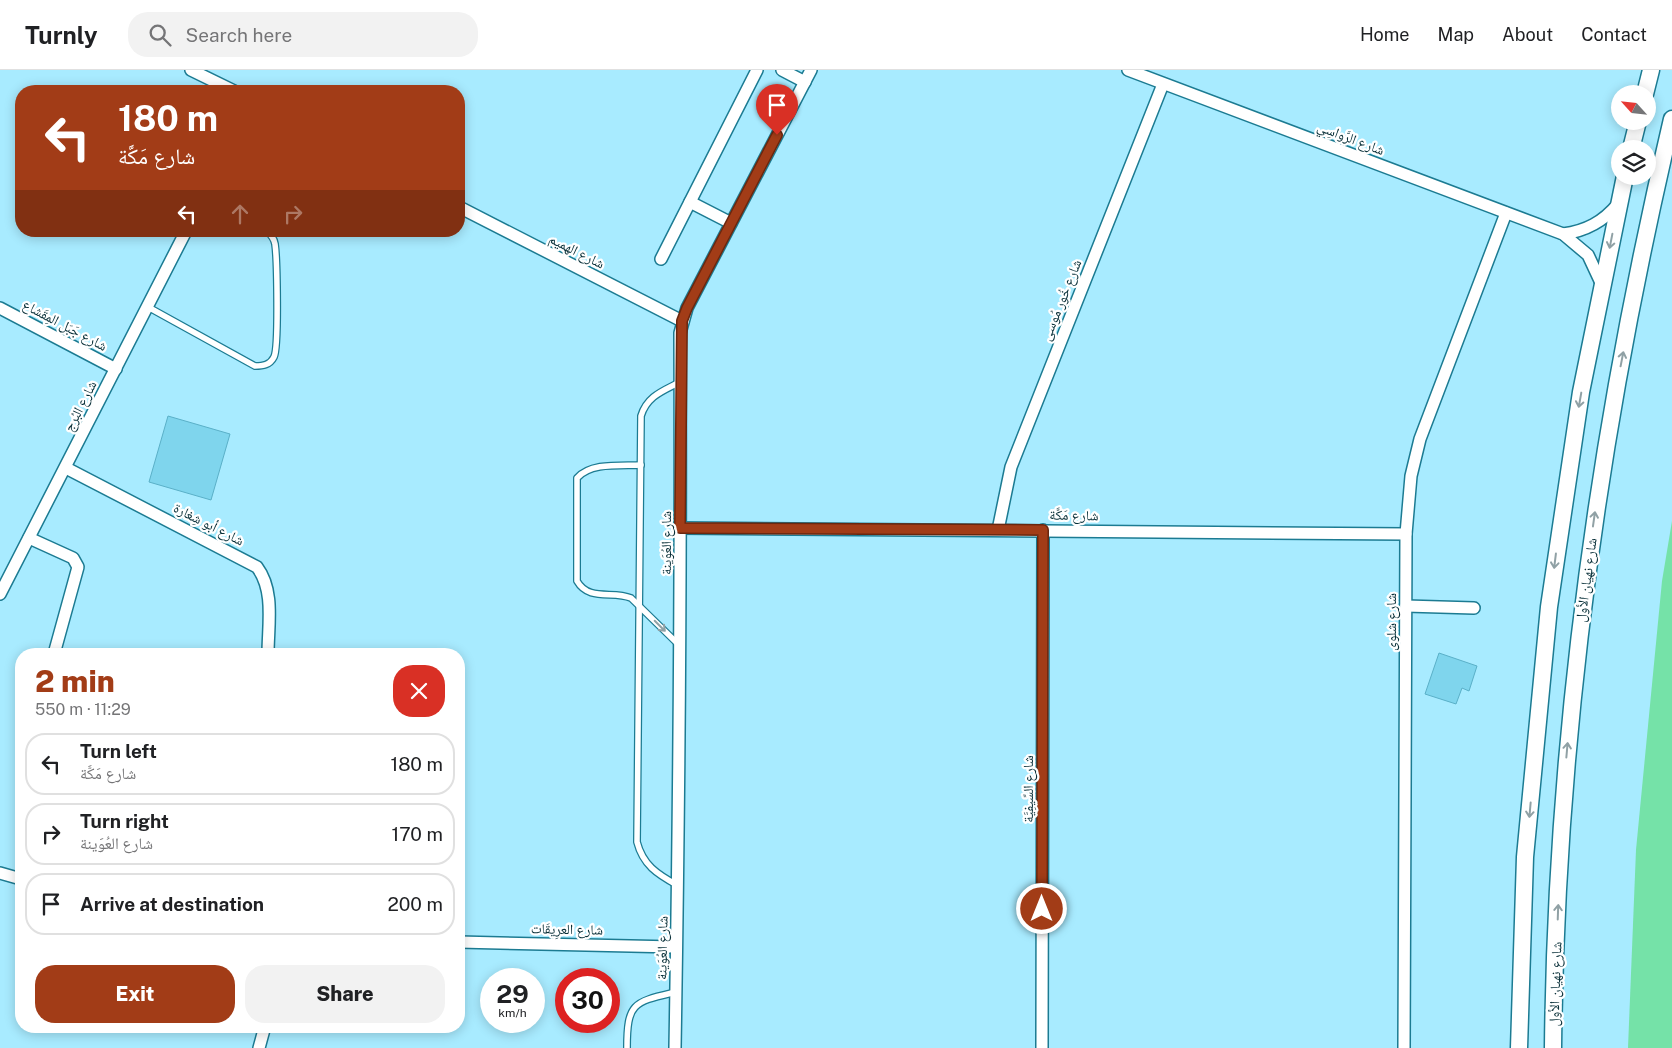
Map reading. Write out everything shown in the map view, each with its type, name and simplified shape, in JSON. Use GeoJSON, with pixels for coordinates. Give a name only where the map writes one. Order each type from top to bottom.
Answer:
{"type":"FeatureCollection","features":[{"type":"Feature","properties":{"kind":"main road"},"geometry":{"type":"LineString","coordinates":[[1647,85],[1651,70]]}},
{"type":"Feature","properties":{"kind":"main road","name":"شارع نهيان الأول"},"geometry":{"type":"LineString","coordinates":[[1553,1048],[1563,804],[1577,644],[1587,564],[1636,280],[1672,119]]}},
{"type":"Feature","properties":{"kind":"main road"},"geometry":{"type":"LineString","coordinates":[[1519,1048],[1525,857],[1540,688],[1568,472],[1602,285],[1623,185]]}},
{"type":"Feature","properties":{"kind":"street"},"geometry":{"type":"LineString","coordinates":[[191,70],[222,85]]}},
{"type":"Feature","properties":{"kind":"street"},"geometry":{"type":"LineString","coordinates":[[661,259],[757,70]]}},
{"type":"Feature","properties":{"kind":"street"},"geometry":{"type":"LineString","coordinates":[[782,70],[805,82]]}},
{"type":"Feature","properties":{"kind":"street","name":"شارع العُوَينة"},"geometry":{"type":"LineString","coordinates":[[676,1048],[675,947],[679,886],[681,646],[680,382],[682,321],[811,70]]}},
{"type":"Feature","properties":{"kind":"street","name":"شارع الرَّواسِي"},"geometry":{"type":"LineString","coordinates":[[1128,70],[1563,234],[1588,255],[1602,285]]}},
{"type":"Feature","properties":{"kind":"street","name":"شارع خُور مُوسى"},"geometry":{"type":"LineString","coordinates":[[998,530],[1007,482],[1014,458],[1163,84]]}},
{"type":"Feature","properties":{"kind":"street"},"geometry":{"type":"LineString","coordinates":[[690,202],[731,223]]}},
{"type":"Feature","properties":{"kind":"street"},"geometry":{"type":"LineString","coordinates":[[1563,234],[1581,231],[1598,223],[1618,204]]}},
{"type":"Feature","properties":{"kind":"street","name":"شارع الهميم"},"geometry":{"type":"LineString","coordinates":[[465,209],[682,321]]}},
{"type":"Feature","properties":{"kind":"street","name":"شارع شلوى"},"geometry":{"type":"LineString","coordinates":[[1404,1048],[1406,534],[1411,476],[1420,439],[1506,213]]}},
{"type":"Feature","properties":{"kind":"street","name":"شارع البُرج"},"geometry":{"type":"LineString","coordinates":[[0,594],[183,237]]}},
{"type":"Feature","properties":{"kind":"street","name":"شارع جَبَل المِقَشاع"},"geometry":{"type":"LineString","coordinates":[[0,308],[116,369]]}},
{"type":"Feature","properties":{"kind":"street","name":"شارع أبو شِغارة"},"geometry":{"type":"LineString","coordinates":[[66,468],[257,567],[264,576],[268,588],[268,648]]}},
{"type":"Feature","properties":{"kind":"street","name":"شارع مَكَّة"},"geometry":{"type":"LineString","coordinates":[[680,528],[1406,534]]}},
{"type":"Feature","properties":{"kind":"street","name":"شارع السِّيفِيَّة"},"geometry":{"type":"LineString","coordinates":[[1042,1048],[1043,530]]}},
{"type":"Feature","properties":{"kind":"street"},"geometry":{"type":"LineString","coordinates":[[29,538],[73,558],[78,567],[56,648]]}},
{"type":"Feature","properties":{"kind":"street"},"geometry":{"type":"LineString","coordinates":[[1406,606],[1474,608]]}},
{"type":"Feature","properties":{"kind":"street"},"geometry":{"type":"LineString","coordinates":[[0,873],[15,877]]}},
{"type":"Feature","properties":{"kind":"street","name":"شارع العرِيقَات"},"geometry":{"type":"LineString","coordinates":[[465,942],[675,947]]}},
{"type":"Feature","properties":{"kind":"street"},"geometry":{"type":"LineString","coordinates":[[259,1048],[263,1033]]}},
{"type":"Feature","properties":{"kind":"lane"},"geometry":{"type":"LineString","coordinates":[[148,307],[255,366],[267,364],[272,360],[276,348],[275,247],[272,237]]}},
{"type":"Feature","properties":{"kind":"lane"},"geometry":{"type":"LineString","coordinates":[[679,886],[653,871],[645,863],[637,842],[640,416],[643,408],[652,396],[680,382]]}},
{"type":"Feature","properties":{"kind":"lane"},"geometry":{"type":"LineString","coordinates":[[641,464],[587,470],[581,474],[576,483],[577,582],[592,594],[626,596],[640,605],[681,646]]}},
{"type":"Feature","properties":{"kind":"lane"},"geometry":{"type":"LineString","coordinates":[[627,1048],[628,1020],[635,1006],[650,998],[676,992]]}},
{"type":"Feature","properties":{"kind":"green space"},"geometry":{"type":"Polygon","coordinates":[[[1672,521],[1672,1048],[1628,1048],[1636,850],[1662,581],[1672,521]]]}},
{"type":"Feature","properties":{"kind":"building"},"geometry":{"type":"Polygon","coordinates":[[[168,416],[230,434],[211,500],[149,482],[168,416]]]}},
{"type":"Feature","properties":{"kind":"building"},"geometry":{"type":"Polygon","coordinates":[[[1439,653],[1477,666],[1469,691],[1462,688],[1456,704],[1425,694],[1439,653]]]}},
{"type":"Feature","properties":{"kind":"route"},"geometry":{"type":"LineString","coordinates":[[777,135],[682,321],[680,332],[680,528],[1043,530],[1042,909]]}}]}
